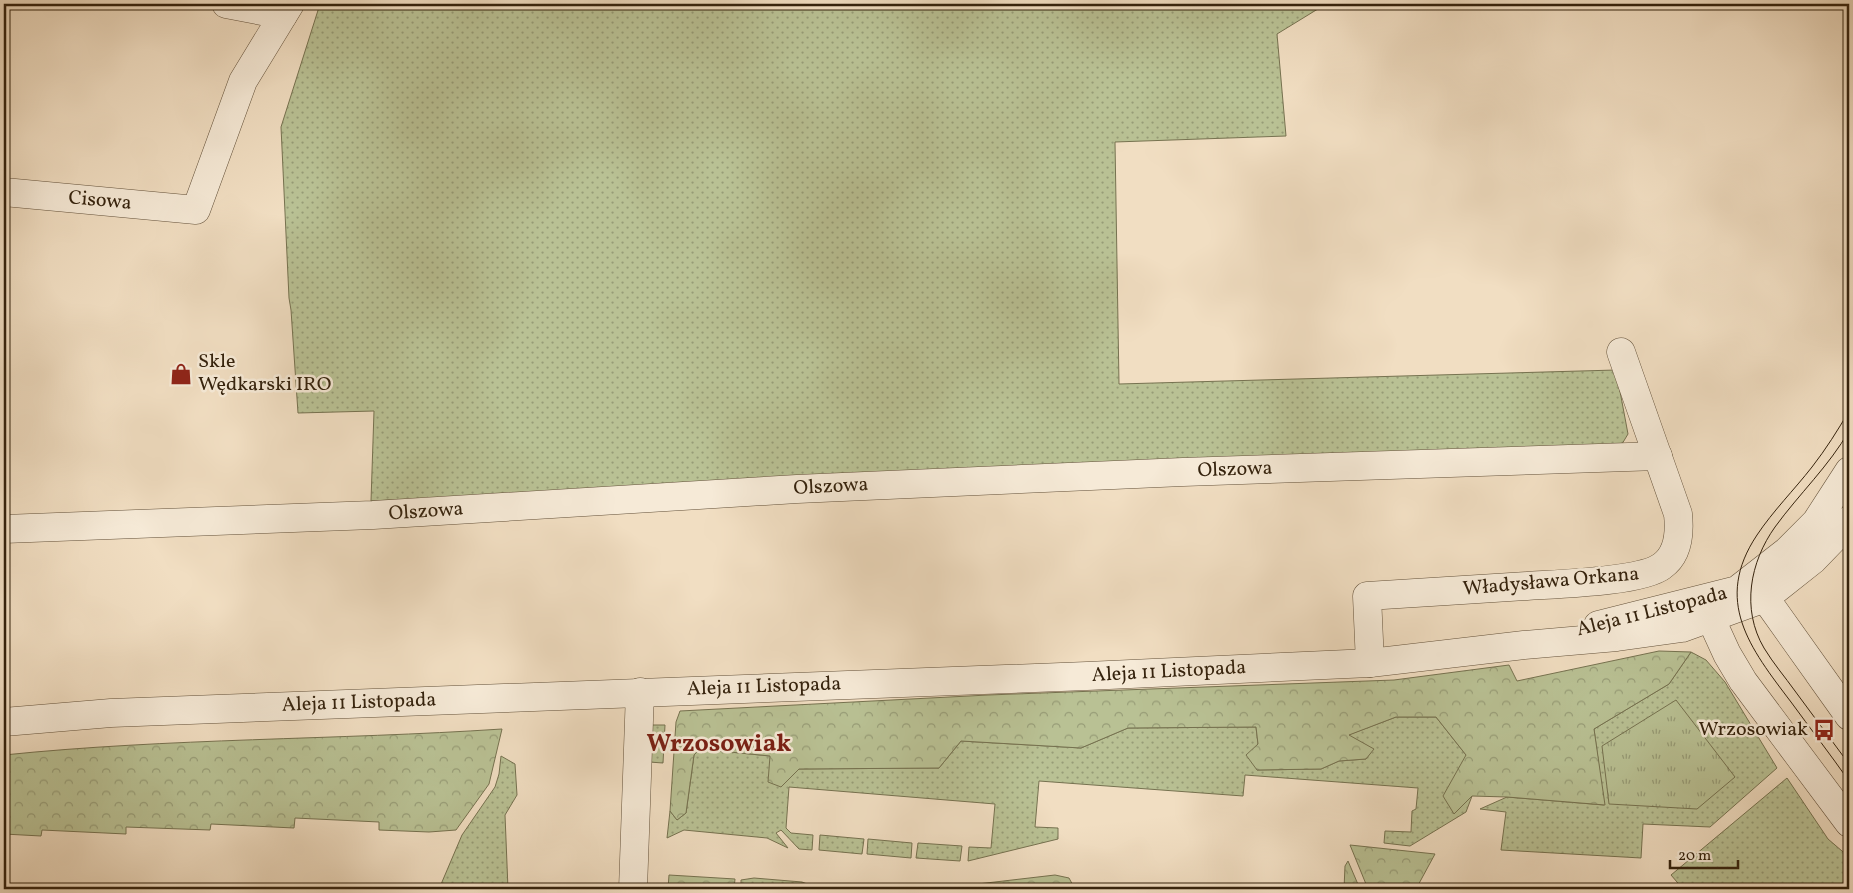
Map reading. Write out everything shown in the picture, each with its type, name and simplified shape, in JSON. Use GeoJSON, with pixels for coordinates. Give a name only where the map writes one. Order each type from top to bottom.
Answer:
{"type":"FeatureCollection","features":[{"type":"Feature","properties":{"kind":"street"},"geometry":{"type":"LineString","coordinates":[[226,4],[286,9]]}},
{"type":"Feature","properties":{"kind":"street","name":"Cisowa"},"geometry":{"type":"LineString","coordinates":[[4,192],[196,210],[243,81],[286,9]]}},
{"type":"Feature","properties":{"kind":"street","name":"Władysława Orkana"},"geometry":{"type":"LineString","coordinates":[[1370,663],[1367,596],[1603,581],[1651,572],[1662,566],[1670,558],[1680,534],[1678,514],[1621,352]]}},
{"type":"Feature","properties":{"kind":"street","name":"Olszowa"},"geometry":{"type":"LineString","coordinates":[[4,528],[373,516],[797,489],[1144,473],[1658,456]]}},
{"type":"Feature","properties":{"kind":"street","name":"Aleja 11 Listopada"},"geometry":{"type":"LineString","coordinates":[[1524,645],[1737,590],[1787,551],[1816,522],[1849,471]]}},
{"type":"Feature","properties":{"kind":"street","name":"Aleja 11 Listopada"},"geometry":{"type":"LineString","coordinates":[[4,722],[111,712],[1097,676],[1370,663],[1524,645],[1617,637],[1672,630],[1711,619],[1765,598],[1814,560],[1845,527],[1849,520]]}},
{"type":"Feature","properties":{"kind":"street"},"geometry":{"type":"LineString","coordinates":[[1849,716],[1765,598],[1737,590],[1711,619],[1727,654],[1743,681],[1849,823]]}},
{"type":"Feature","properties":{"kind":"street"},"geometry":{"type":"LineString","coordinates":[[632,889],[640,692]]}},
{"type":"Feature","properties":{"kind":"green space"},"geometry":{"type":"Polygon","coordinates":[[[320,4],[1326,4],[1277,34],[1286,136],[1115,142],[1119,384],[1616,370],[1628,434],[1622,444],[371,501],[374,411],[298,413],[289,298],[281,127],[320,4]]]}},
{"type":"Feature","properties":{"kind":"green space"},"geometry":{"type":"Polygon","coordinates":[[[1659,651],[1691,652],[1669,684],[1594,729],[1605,805],[1472,796],[1454,814],[1443,796],[1466,755],[1436,717],[1396,717],[1349,735],[1374,749],[1366,759],[1339,761],[1321,769],[1257,770],[1246,755],[1258,744],[1256,727],[1128,728],[1081,748],[961,741],[939,768],[799,769],[781,787],[768,782],[770,756],[700,749],[694,755],[686,813],[677,820],[670,811],[676,722],[680,711],[988,695],[1394,680],[1509,665],[1517,681],[1659,651]]]}},
{"type":"Feature","properties":{"kind":"green space"},"geometry":{"type":"Polygon","coordinates":[[[1691,652],[1706,660],[1725,682],[1777,768],[1710,827],[1643,824],[1641,858],[1501,850],[1506,812],[1480,809],[1507,797],[1604,805],[1594,729],[1669,684],[1691,652]]]}},
{"type":"Feature","properties":{"kind":"green space"},"geometry":{"type":"Polygon","coordinates":[[[1676,700],[1735,777],[1697,809],[1609,804],[1602,746],[1676,700]]]}},
{"type":"Feature","properties":{"kind":"green space"},"geometry":{"type":"Polygon","coordinates":[[[1396,717],[1436,717],[1466,755],[1472,796],[1466,812],[1410,846],[1384,843],[1385,831],[1411,832],[1412,811],[1416,809],[1418,788],[1245,775],[1243,796],[1039,781],[1035,827],[1058,828],[1058,839],[968,861],[969,847],[991,848],[995,804],[789,787],[786,828],[791,833],[813,835],[812,850],[799,849],[781,830],[776,833],[788,848],[767,838],[684,830],[667,838],[670,811],[677,820],[686,813],[694,755],[700,749],[770,756],[799,769],[939,768],[961,741],[1081,748],[1128,728],[1256,727],[1258,744],[1257,770],[1321,769],[1339,761],[1366,759],[1373,749],[1348,735],[1396,717]]]}},
{"type":"Feature","properties":{"kind":"green space"},"geometry":{"type":"Polygon","coordinates":[[[651,725],[665,725],[663,763],[649,762],[651,725]]]}},
{"type":"Feature","properties":{"kind":"green space"},"geometry":{"type":"Polygon","coordinates":[[[502,729],[489,784],[456,830],[429,832],[379,830],[379,822],[295,818],[294,828],[211,824],[210,830],[126,827],[126,834],[42,830],[41,836],[4,834],[4,755],[128,745],[502,729]]]}},
{"type":"Feature","properties":{"kind":"green space"},"geometry":{"type":"Polygon","coordinates":[[[501,756],[515,764],[517,795],[505,815],[508,889],[439,889],[462,835],[495,787],[501,756]]]}},
{"type":"Feature","properties":{"kind":"green space"},"geometry":{"type":"Polygon","coordinates":[[[1787,778],[1828,839],[1849,857],[1849,889],[1683,889],[1671,875],[1787,778]]]}},
{"type":"Feature","properties":{"kind":"green space"},"geometry":{"type":"Polygon","coordinates":[[[820,835],[864,839],[862,854],[819,850],[820,835]]]}},
{"type":"Feature","properties":{"kind":"green space"},"geometry":{"type":"Polygon","coordinates":[[[868,839],[912,843],[911,858],[867,854],[868,839]]]}},
{"type":"Feature","properties":{"kind":"green space"},"geometry":{"type":"Polygon","coordinates":[[[918,843],[962,846],[960,861],[916,858],[918,843]]]}},
{"type":"Feature","properties":{"kind":"green space"},"geometry":{"type":"Polygon","coordinates":[[[1350,845],[1435,854],[1416,889],[1368,889],[1350,845]]]}},
{"type":"Feature","properties":{"kind":"green space"},"geometry":{"type":"Polygon","coordinates":[[[1348,861],[1360,889],[1344,889],[1345,866],[1348,861]]]}},
{"type":"Feature","properties":{"kind":"green space"},"geometry":{"type":"Polygon","coordinates":[[[669,875],[735,879],[734,889],[668,889],[669,875]]]}},
{"type":"Feature","properties":{"kind":"green space"},"geometry":{"type":"Polygon","coordinates":[[[1055,875],[1069,878],[1075,889],[953,889],[952,887],[1055,875]]]}},
{"type":"Feature","properties":{"kind":"green space"},"geometry":{"type":"Polygon","coordinates":[[[754,878],[802,882],[820,889],[741,889],[741,880],[754,878]]]}},
{"type":"Feature","properties":{"kind":"tram line"},"geometry":{"type":"LineString","coordinates":[[1849,411],[1817,460],[1757,535],[1744,559],[1738,581],[1738,603],[1742,623],[1751,643],[1776,682],[1849,781]]}},
{"type":"Feature","properties":{"kind":"tram line"},"geometry":{"type":"LineString","coordinates":[[1849,431],[1823,468],[1784,515],[1766,541],[1754,570],[1751,602],[1752,618],[1764,648],[1849,764]]}},
{"type":"Feature","properties":{"kind":"place","name":"Skle Wędkarski IRO"},"geometry":{"type":"Point","coordinates":[181,374]}},
{"type":"Feature","properties":{"kind":"place","name":"Wrzosowiak"},"geometry":{"type":"Point","coordinates":[1824,730]}},
{"type":"Feature","properties":{"kind":"district","name":"Wrzosowiak"},"geometry":{"type":"Point","coordinates":[719,744]}}]}
